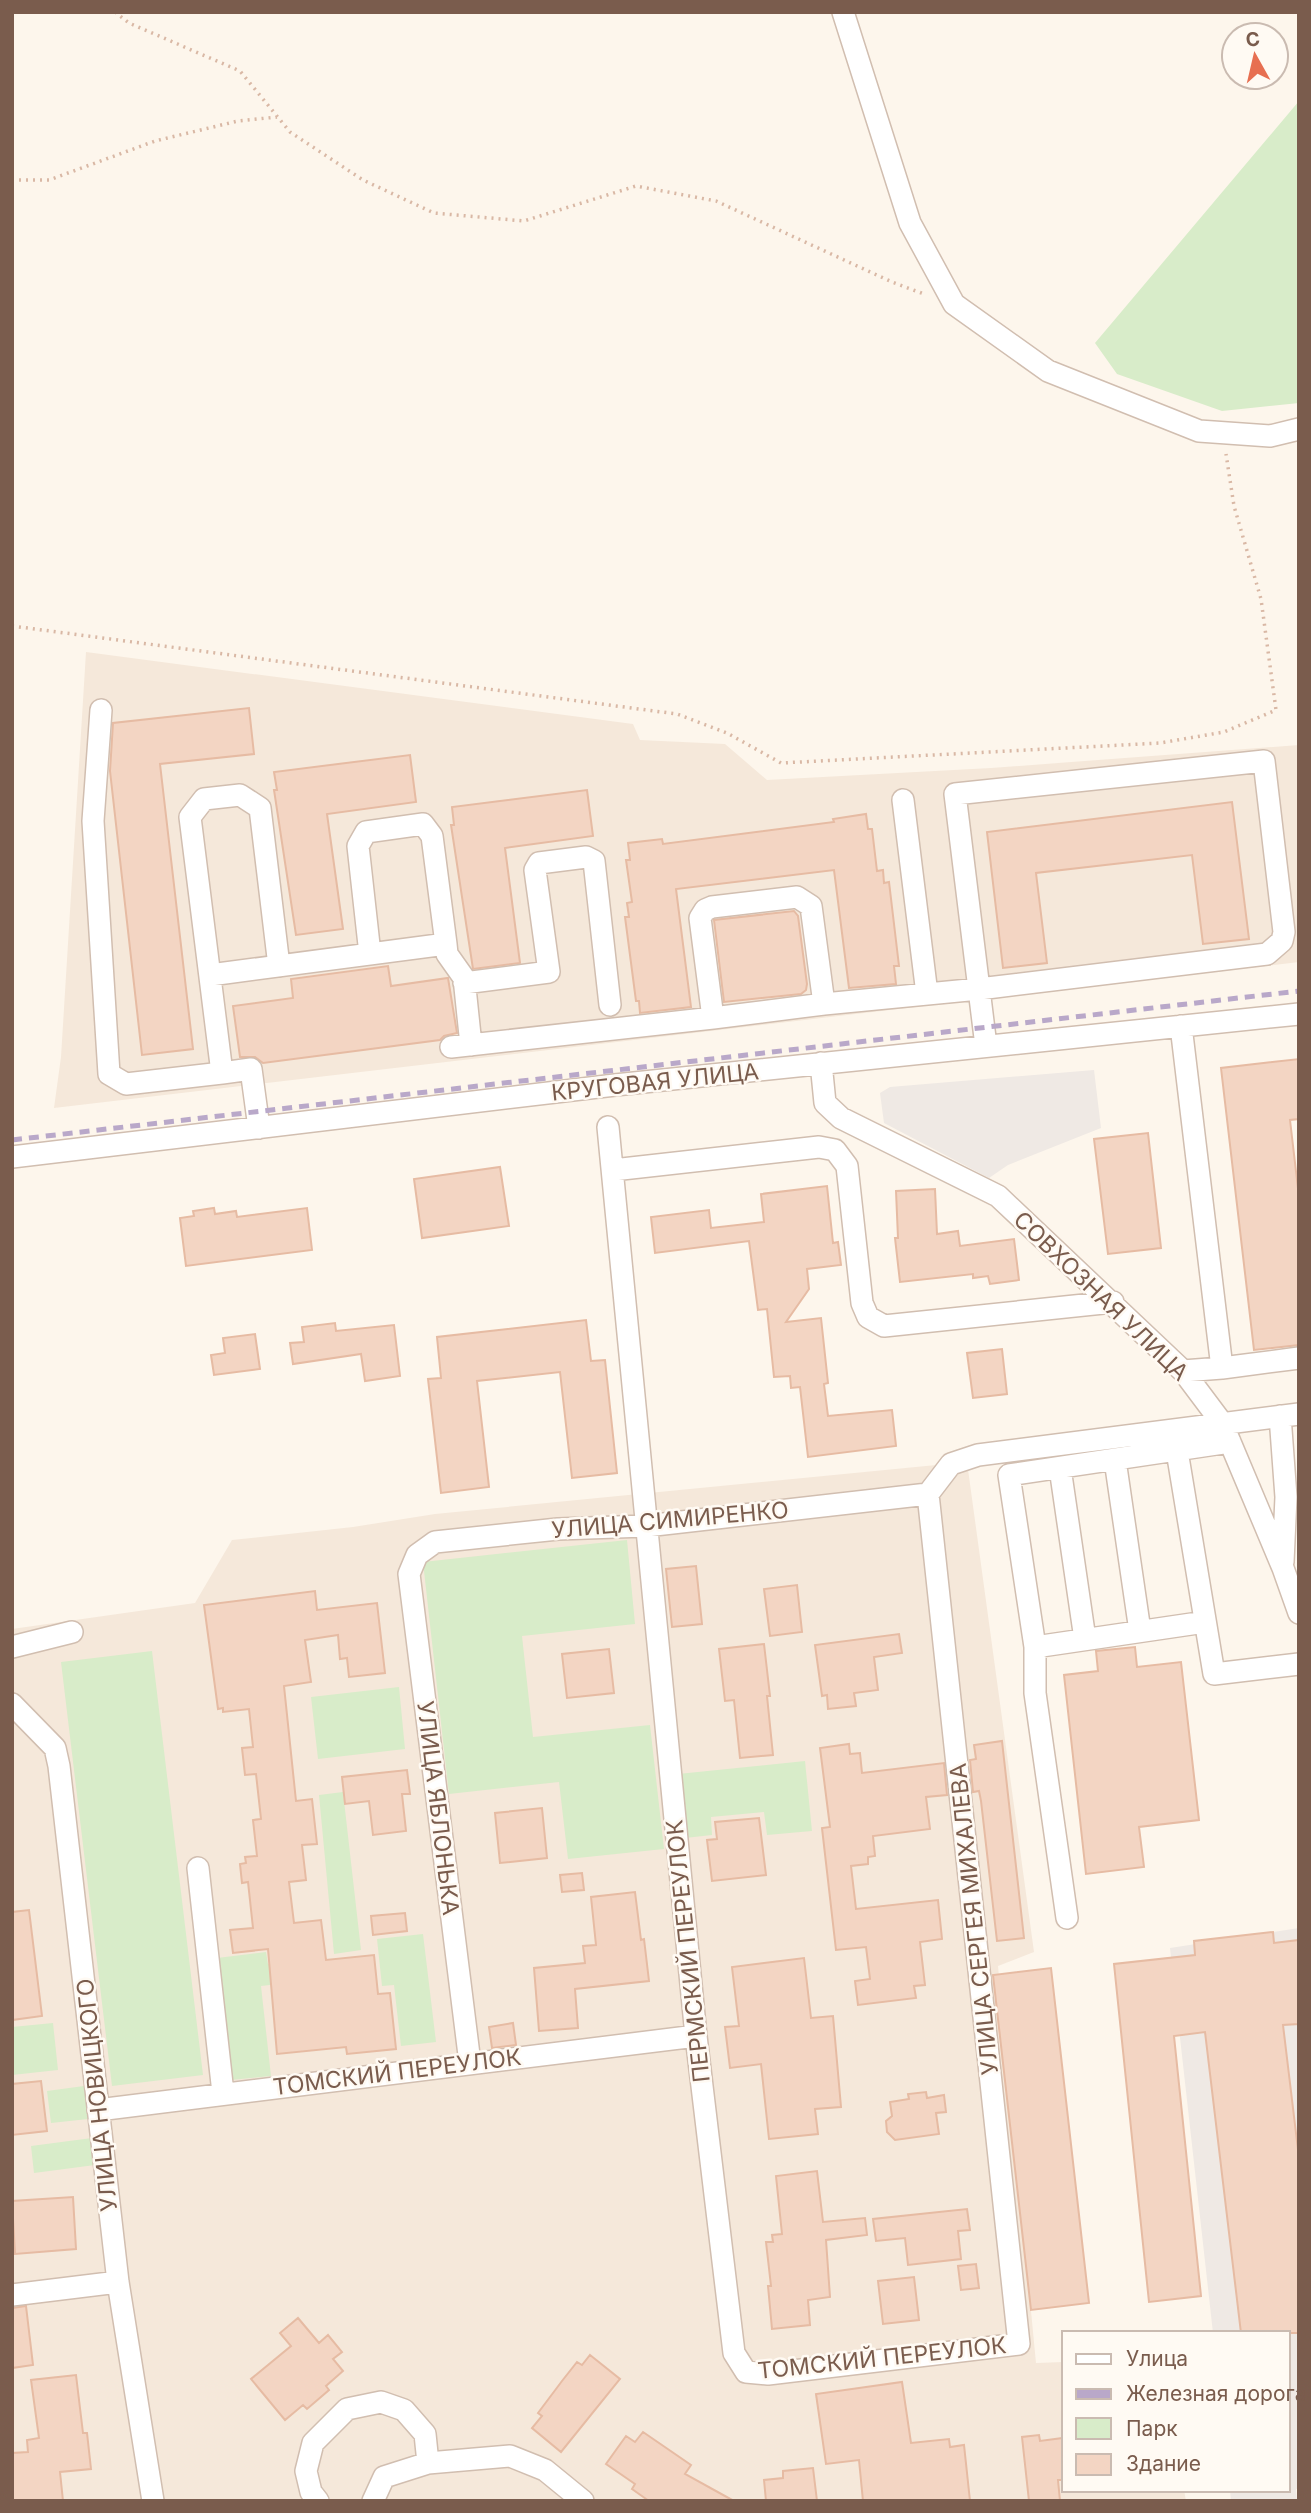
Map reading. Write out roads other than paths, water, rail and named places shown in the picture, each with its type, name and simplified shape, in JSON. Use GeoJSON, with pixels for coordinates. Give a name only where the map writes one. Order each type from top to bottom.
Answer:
{"type":"FeatureCollection","features":[{"type":"Feature","properties":{"kind":"street"},"geometry":{"type":"LineString","coordinates":[[843,12],[910,223],[954,304],[1048,371],[1199,431],[1270,436],[1299,429]]}},
{"type":"Feature","properties":{"kind":"street"},"geometry":{"type":"LineString","coordinates":[[101,710],[93,821],[109,1074],[126,1084],[251,1069],[259,1128]]}},
{"type":"Feature","properties":{"kind":"street"},"geometry":{"type":"LineString","coordinates":[[370,954],[358,846],[366,832],[423,824],[432,835],[447,954],[464,978],[461,1046],[979,989],[1267,954],[1282,941],[1284,932],[1264,761],[955,794],[979,989],[986,1046]]}},
{"type":"Feature","properties":{"kind":"street"},"geometry":{"type":"LineString","coordinates":[[222,1073],[190,817],[204,799],[240,795],[260,808],[279,966]]}},
{"type":"Feature","properties":{"kind":"street"},"geometry":{"type":"LineString","coordinates":[[903,800],[927,994]]}},
{"type":"Feature","properties":{"kind":"street"},"geometry":{"type":"LineString","coordinates":[[464,984],[549,972],[535,870],[540,863],[586,857],[594,861],[610,1005]]}},
{"type":"Feature","properties":{"kind":"street"},"geometry":{"type":"LineString","coordinates":[[713,1018],[700,918],[705,910],[712,907],[797,897],[811,906],[824,1004]]}},
{"type":"Feature","properties":{"kind":"street"},"geometry":{"type":"LineString","coordinates":[[210,975],[446,944]]}},
{"type":"Feature","properties":{"kind":"street","name":"КРУГОВАЯ УЛИЦА"},"geometry":{"type":"LineString","coordinates":[[12,1157],[821,1063],[1299,1013]]}},
{"type":"Feature","properties":{"kind":"street"},"geometry":{"type":"LineString","coordinates":[[1181,1026],[1222,1368]]}},
{"type":"Feature","properties":{"kind":"street","name":"СОВХОЗНАЯ УЛИЦА"},"geometry":{"type":"LineString","coordinates":[[821,1063],[825,1103],[841,1118],[999,1196],[1183,1371],[1226,1433],[1299,1613]]}},
{"type":"Feature","properties":{"kind":"street","name":"ПЕРМСКИЙ ПЕРЕУЛОК"},"geometry":{"type":"LineString","coordinates":[[608,1127],[696,2036],[734,2353],[746,2372]]}},
{"type":"Feature","properties":{"kind":"street"},"geometry":{"type":"LineString","coordinates":[[614,1170],[819,1147],[835,1150],[846,1166],[862,1303],[868,1317],[884,1326],[1112,1302]]}},
{"type":"Feature","properties":{"kind":"street"},"geometry":{"type":"LineString","coordinates":[[1183,1371],[1299,1358]]}},
{"type":"Feature","properties":{"kind":"street"},"geometry":{"type":"LineString","coordinates":[[1066,1918],[1035,1693],[1035,1647],[1009,1475],[1177,1451],[1226,1433],[1289,1415],[1283,1568]]}},
{"type":"Feature","properties":{"kind":"street"},"geometry":{"type":"LineString","coordinates":[[928,1494],[951,1464],[978,1455],[1226,1433]]}},
{"type":"Feature","properties":{"kind":"street"},"geometry":{"type":"LineString","coordinates":[[1177,1451],[1213,1674],[1299,1664]]}},
{"type":"Feature","properties":{"kind":"street"},"geometry":{"type":"LineString","coordinates":[[1115,1460],[1140,1631]]}},
{"type":"Feature","properties":{"kind":"street"},"geometry":{"type":"LineString","coordinates":[[1060,1468],[1085,1639]]}},
{"type":"Feature","properties":{"kind":"street","name":"УЛИЦА СИМИРЕНКО"},"geometry":{"type":"LineString","coordinates":[[417,1555],[435,1542],[558,1529],[646,1526],[928,1494]]}},
{"type":"Feature","properties":{"kind":"street","name":"УЛИЦА СЕРГЕЯ МИХАЛЕВА"},"geometry":{"type":"LineString","coordinates":[[928,1494],[1019,2344]]}},
{"type":"Feature","properties":{"kind":"street","name":"УЛИЦА ЯБЛОНЬКА"},"geometry":{"type":"LineString","coordinates":[[417,1555],[409,1574],[470,2063]]}},
{"type":"Feature","properties":{"kind":"street"},"geometry":{"type":"LineString","coordinates":[[1035,1647],[1205,1622]]}},
{"type":"Feature","properties":{"kind":"street"},"geometry":{"type":"LineString","coordinates":[[12,1647],[72,1632]]}},
{"type":"Feature","properties":{"kind":"street","name":"УЛИЦА НОВИЦКОГО"},"geometry":{"type":"LineString","coordinates":[[12,1704],[55,1748],[59,1766],[118,2282],[153,2501]]}},
{"type":"Feature","properties":{"kind":"street"},"geometry":{"type":"LineString","coordinates":[[198,1868],[223,2093]]}},
{"type":"Feature","properties":{"kind":"street","name":"ТОМСКИЙ ПЕРЕУЛОК"},"geometry":{"type":"LineString","coordinates":[[98,2110],[696,2036]]}},
{"type":"Feature","properties":{"kind":"street"},"geometry":{"type":"LineString","coordinates":[[12,2295],[118,2282]]}},
{"type":"Feature","properties":{"kind":"street","name":"ТОМСКИЙ ПЕРЕУЛОК"},"geometry":{"type":"LineString","coordinates":[[746,2372],[768,2374],[1019,2344]]}},
{"type":"Feature","properties":{"kind":"street"},"geometry":{"type":"LineString","coordinates":[[318,2501],[312,2492],[306,2471],[313,2443],[347,2409],[381,2402],[404,2410],[425,2434],[428,2463]]}},
{"type":"Feature","properties":{"kind":"street"},"geometry":{"type":"LineString","coordinates":[[373,2501],[384,2477],[428,2463],[510,2456],[545,2470],[583,2501]]}},
{"type":"Feature","properties":{"kind":"railway"},"geometry":{"type":"LineString","coordinates":[[12,1140],[1299,991]]}}]}
